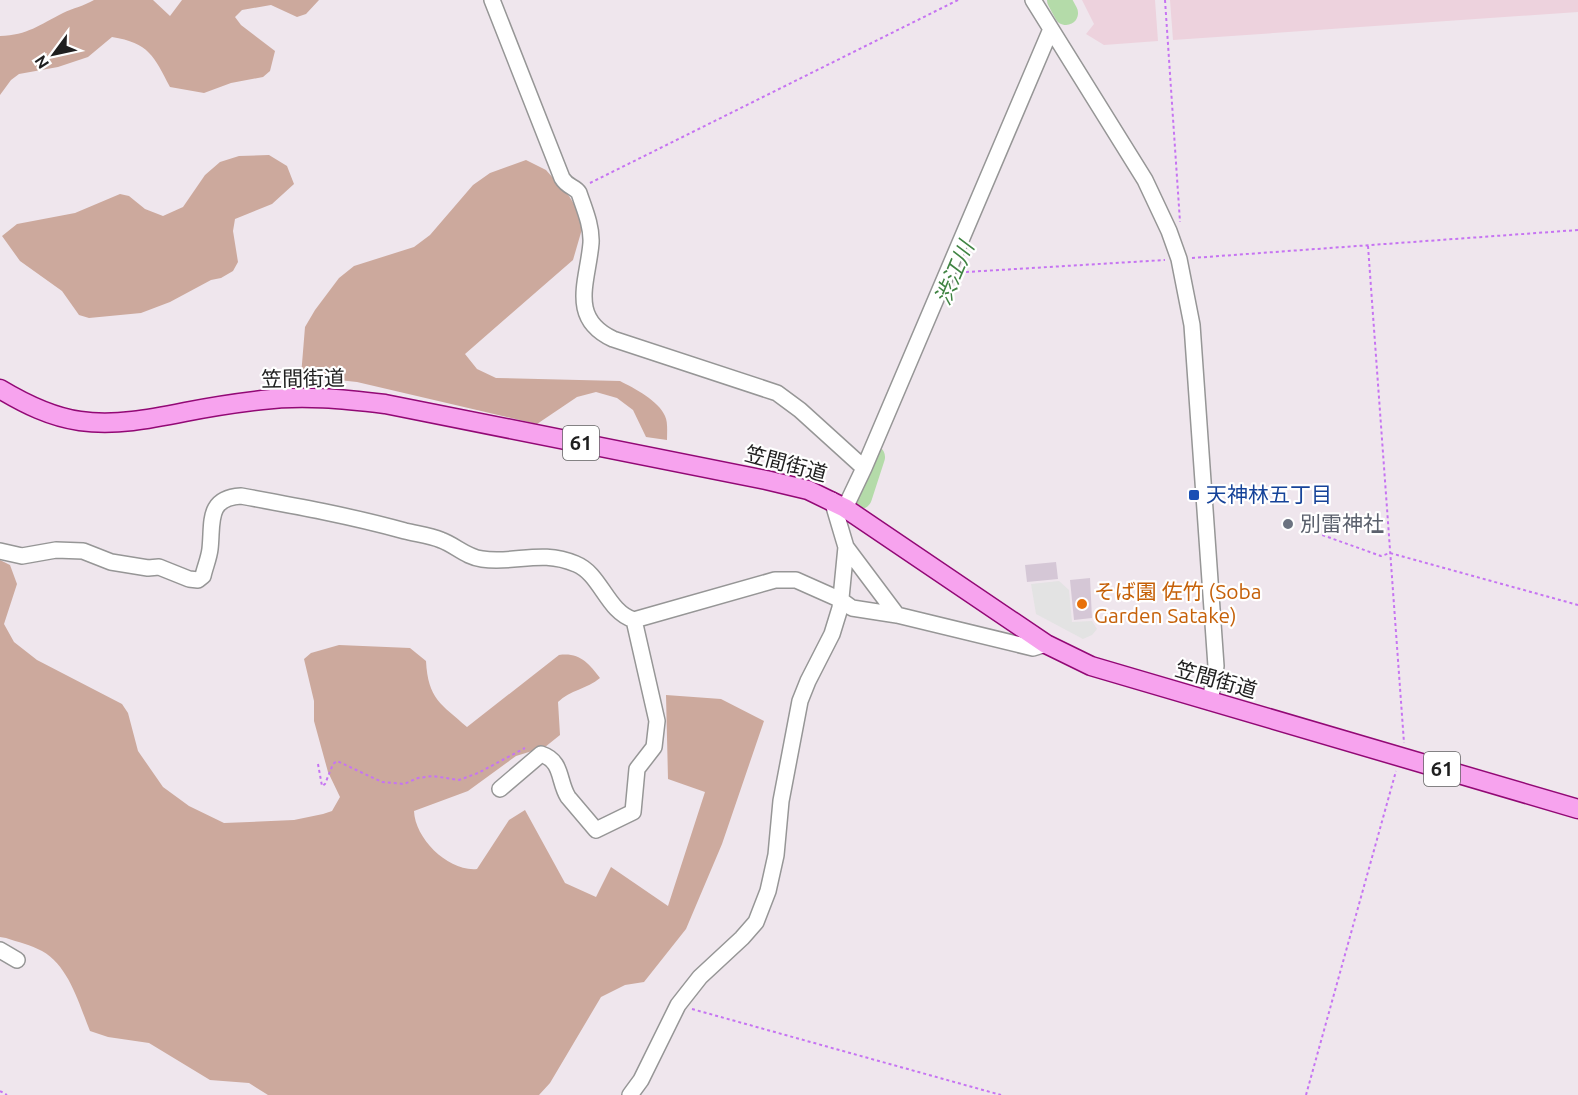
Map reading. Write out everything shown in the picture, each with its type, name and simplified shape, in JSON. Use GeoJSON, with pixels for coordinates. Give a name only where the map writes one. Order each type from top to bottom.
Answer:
{"type":"FeatureCollection","features":[{"type":"Feature","properties":{"kind":"main road","name":"笠間街道"},"geometry":{"type":"LineString","coordinates":[[0,389],[45,412],[79,421],[95,422],[134,422],[263,400],[299,397],[343,399],[385,405],[808,490],[839,504],[1046,644],[1090,666],[1578,809]]}},
{"type":"Feature","properties":{"kind":"street"},"geometry":{"type":"LineString","coordinates":[[492,0],[562,178],[567,185],[577,190],[586,215],[591,242],[583,301],[595,328],[613,339],[777,393],[800,410],[864,468]]}},
{"type":"Feature","properties":{"kind":"street"},"geometry":{"type":"LineString","coordinates":[[1033,0],[1140,172],[1169,231],[1179,259],[1192,325],[1216,666],[1210,702]]}},
{"type":"Feature","properties":{"kind":"street"},"geometry":{"type":"LineString","coordinates":[[630,1095],[641,1080],[678,1005],[708,969],[747,933],[763,908],[773,873],[781,801],[801,701],[808,681],[832,633],[841,600],[846,547],[839,504],[864,468],[1050,29]]}},
{"type":"Feature","properties":{"kind":"street"},"geometry":{"type":"LineString","coordinates":[[0,551],[22,556],[56,550],[83,551],[111,562],[148,568],[159,567],[189,579],[198,580],[203,576],[210,549],[213,514],[223,500],[231,496],[241,496],[356,517],[441,540],[479,559],[502,560],[542,556],[578,564],[588,571],[620,612],[634,620],[775,580],[786,579],[796,580],[841,600],[852,608],[897,615],[1033,648],[1046,644]]}},
{"type":"Feature","properties":{"kind":"street"},"geometry":{"type":"LineString","coordinates":[[846,547],[897,615]]}},
{"type":"Feature","properties":{"kind":"street"},"geometry":{"type":"LineString","coordinates":[[500,789],[541,754],[555,762],[560,770],[565,792],[596,830],[633,812],[637,769],[654,747],[657,721],[634,620]]}},
{"type":"Feature","properties":{"kind":"street"},"geometry":{"type":"LineString","coordinates":[[0,950],[17,960],[0,963]]}},
{"type":"Feature","properties":{"kind":"path"},"geometry":{"type":"LineString","coordinates":[[577,190],[958,0]]}},
{"type":"Feature","properties":{"kind":"path"},"geometry":{"type":"LineString","coordinates":[[1165,0],[1181,215],[1178,227],[1169,231]]}},
{"type":"Feature","properties":{"kind":"path"},"geometry":{"type":"LineString","coordinates":[[966,272],[1578,230]]}},
{"type":"Feature","properties":{"kind":"path"},"geometry":{"type":"LineString","coordinates":[[1306,1095],[1405,741],[1368,246]]}},
{"type":"Feature","properties":{"kind":"path"},"geometry":{"type":"LineString","coordinates":[[1311,531],[1381,556],[1390,553],[1578,605]]}},
{"type":"Feature","properties":{"kind":"path"},"geometry":{"type":"LineString","coordinates":[[318,764],[322,786],[333,764],[337,761],[382,782],[404,784],[418,778],[433,776],[459,780],[478,773],[522,749],[529,748],[541,754]]}},
{"type":"Feature","properties":{"kind":"path"},"geometry":{"type":"LineString","coordinates":[[678,1005],[1001,1095]]}},
{"type":"Feature","properties":{"kind":"path"},"geometry":{"type":"LineString","coordinates":[[0,1091],[7,1095]]}},
{"type":"Feature","properties":{"kind":"shaded area"},"geometry":{"type":"Polygon","coordinates":[[[94,0],[153,0],[170,16],[182,0],[319,0],[306,14],[297,17],[271,5],[242,10],[235,17],[241,25],[275,51],[270,71],[263,77],[231,83],[204,93],[170,87],[149,53],[134,43],[112,37],[88,57],[58,67],[19,74],[11,80],[0,95],[0,36],[26,31],[94,0]]]}},
{"type":"Feature","properties":{"kind":"shaded area"},"geometry":{"type":"Polygon","coordinates":[[[1082,0],[1155,0],[1158,41],[1104,45],[1086,34],[1094,24],[1082,0]]]}},
{"type":"Feature","properties":{"kind":"shaded area"},"geometry":{"type":"Polygon","coordinates":[[[1170,0],[1578,0],[1578,12],[1173,40],[1170,0]]]}},
{"type":"Feature","properties":{"kind":"shaded area"},"geometry":{"type":"Polygon","coordinates":[[[269,155],[287,166],[294,184],[272,204],[235,219],[233,231],[238,262],[233,271],[170,302],[141,313],[89,318],[79,315],[62,291],[20,261],[2,236],[17,224],[75,213],[120,194],[129,196],[145,209],[163,216],[183,207],[205,175],[220,162],[239,156],[269,155]]]}},
{"type":"Feature","properties":{"kind":"shaded area"},"geometry":{"type":"Polygon","coordinates":[[[526,160],[546,170],[569,196],[580,214],[582,229],[573,260],[465,354],[477,369],[496,378],[620,381],[646,396],[662,410],[667,421],[667,440],[646,437],[633,410],[617,398],[596,392],[577,397],[537,424],[357,382],[301,376],[305,327],[339,278],[354,266],[414,247],[430,235],[473,185],[490,173],[526,160]]]}},
{"type":"Feature","properties":{"kind":"shaded area"},"geometry":{"type":"Polygon","coordinates":[[[0,560],[10,565],[17,584],[4,624],[14,642],[37,660],[122,704],[128,713],[138,751],[163,787],[189,806],[224,823],[294,820],[323,814],[332,811],[340,797],[328,772],[314,721],[314,701],[304,659],[311,653],[339,645],[410,648],[426,661],[430,684],[438,700],[467,727],[559,655],[572,655],[587,663],[600,678],[558,702],[560,735],[545,747],[516,756],[468,791],[414,811],[416,822],[420,832],[435,852],[455,865],[466,869],[477,869],[509,820],[525,810],[565,883],[596,897],[611,867],[668,906],[705,792],[668,779],[666,695],[721,699],[764,721],[722,844],[686,929],[644,982],[625,985],[601,997],[550,1083],[539,1095],[268,1095],[249,1083],[210,1080],[149,1043],[108,1037],[90,1031],[72,987],[59,966],[42,951],[0,937],[0,560]]]}},
{"type":"Feature","properties":{"kind":"shaded area"},"geometry":{"type":"Polygon","coordinates":[[[1059,581],[1069,590],[1072,622],[1092,621],[1097,629],[1092,635],[1083,639],[1036,614],[1031,584],[1059,581]]]}},
{"type":"Feature","properties":{"kind":"building"},"geometry":{"type":"Polygon","coordinates":[[[1056,562],[1058,579],[1027,582],[1025,565],[1056,562]]]}},
{"type":"Feature","properties":{"kind":"building","name":"そば園 佐竹 (Soba Garden Satake)"},"geometry":{"type":"Polygon","coordinates":[[[1090,578],[1092,618],[1074,620],[1070,580],[1090,578]]]}},
{"type":"Feature","properties":{"kind":"waterway","name":"渋江川"},"geometry":{"type":"LineString","coordinates":[[1059,0],[1066,13]]}},
{"type":"Feature","properties":{"kind":"waterway","name":"渋江川"},"geometry":{"type":"LineString","coordinates":[[860,497],[873,457]]}},
{"type":"Feature","properties":{"kind":"place","name":"天神林五丁目"},"geometry":{"type":"Point","coordinates":[1194,495]}},
{"type":"Feature","properties":{"kind":"place","name":"別雷神社"},"geometry":{"type":"Point","coordinates":[1288,524]}},
{"type":"Feature","properties":{"kind":"place","name":"そば園 佐竹 (Soba Garden Satake)"},"geometry":{"type":"Point","coordinates":[1082,604]}}]}
